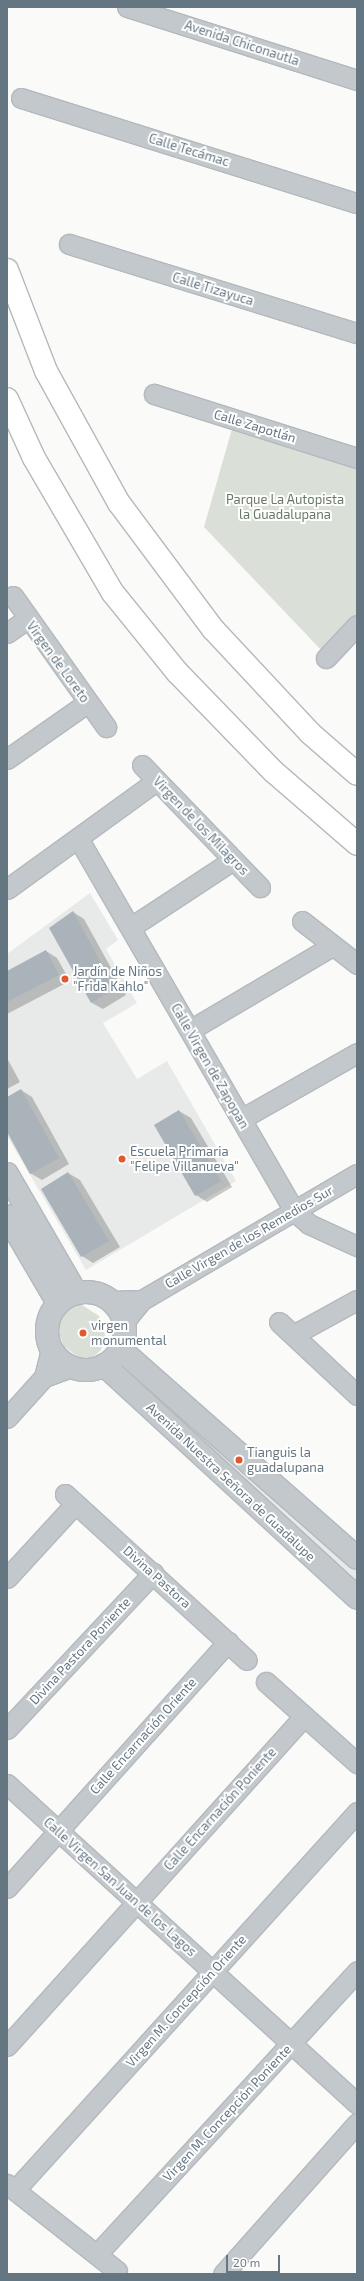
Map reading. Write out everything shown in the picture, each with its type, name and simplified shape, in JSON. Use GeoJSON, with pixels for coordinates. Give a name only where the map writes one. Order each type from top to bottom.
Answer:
{"type":"FeatureCollection","features":[{"type":"Feature","properties":{"kind":"highway"},"geometry":{"type":"LineString","coordinates":[[7,270],[46,370],[82,439],[128,516],[222,640],[310,733],[357,774]]}},
{"type":"Feature","properties":{"kind":"highway"},"geometry":{"type":"LineString","coordinates":[[7,399],[34,458],[113,593],[177,672],[263,761],[357,844]]}},
{"type":"Feature","properties":{"kind":"street","name":"Avenida Chiconautla"},"geometry":{"type":"LineString","coordinates":[[127,7],[357,80]]}},
{"type":"Feature","properties":{"kind":"street","name":"Calle Tecámac"},"geometry":{"type":"LineString","coordinates":[[22,98],[357,203]]}},
{"type":"Feature","properties":{"kind":"street","name":"Calle Tizayuca"},"geometry":{"type":"LineString","coordinates":[[69,244],[357,333]]}},
{"type":"Feature","properties":{"kind":"street","name":"Calle Zapotlán"},"geometry":{"type":"LineString","coordinates":[[154,394],[357,458]]}},
{"type":"Feature","properties":{"kind":"street","name":"Virgen de Loreto"},"geometry":{"type":"LineString","coordinates":[[13,596],[27,619],[106,727]]}},
{"type":"Feature","properties":{"kind":"street"},"geometry":{"type":"LineString","coordinates":[[7,633],[27,619]]}},
{"type":"Feature","properties":{"kind":"street"},"geometry":{"type":"LineString","coordinates":[[326,658],[357,625]]}},
{"type":"Feature","properties":{"kind":"street"},"geometry":{"type":"LineString","coordinates":[[7,759],[87,702]]}},
{"type":"Feature","properties":{"kind":"street","name":"Virgen de los Milagros"},"geometry":{"type":"LineString","coordinates":[[142,765],[260,887]]}},
{"type":"Feature","properties":{"kind":"street"},"geometry":{"type":"LineString","coordinates":[[7,889],[156,781]]}},
{"type":"Feature","properties":{"kind":"street","name":"Calle Virgen de Zapopan"},"geometry":{"type":"LineString","coordinates":[[78,838],[294,1211],[309,1224],[357,1246]]}},
{"type":"Feature","properties":{"kind":"street"},"geometry":{"type":"LineString","coordinates":[[131,928],[233,860]]}},
{"type":"Feature","properties":{"kind":"street"},"geometry":{"type":"LineString","coordinates":[[302,921],[332,946],[357,964]]}},
{"type":"Feature","properties":{"kind":"street"},"geometry":{"type":"LineString","coordinates":[[190,1030],[332,946]]}},
{"type":"Feature","properties":{"kind":"street"},"geometry":{"type":"LineString","coordinates":[[242,1119],[357,1053]]}},
{"type":"Feature","properties":{"kind":"street"},"geometry":{"type":"LineString","coordinates":[[7,1174],[76,1293]]}},
{"type":"Feature","properties":{"kind":"street","name":"Calle Virgen de los Remedios Sur"},"geometry":{"type":"LineString","coordinates":[[124,1322],[142,1300],[357,1174]]}},
{"type":"Feature","properties":{"kind":"street"},"geometry":{"type":"LineString","coordinates":[[7,1216],[58,1303]]}},
{"type":"Feature","properties":{"kind":"street"},"geometry":{"type":"LineString","coordinates":[[44,1377],[51,1349],[47,1325],[58,1303],[76,1293],[101,1295],[111,1301],[124,1322],[120,1349],[104,1365],[82,1370],[71,1367],[51,1349]]}},
{"type":"Feature","properties":{"kind":"street","name":"Calle Virgen de los Remedios Sur"},"geometry":{"type":"LineString","coordinates":[[111,1301],[142,1300]]}},
{"type":"Feature","properties":{"kind":"street"},"geometry":{"type":"LineString","coordinates":[[293,1335],[357,1300]]}},
{"type":"Feature","properties":{"kind":"street"},"geometry":{"type":"LineString","coordinates":[[279,1322],[357,1396]]}},
{"type":"Feature","properties":{"kind":"street","name":"Avenida Nuestra Señora de Guadalupe"},"geometry":{"type":"LineString","coordinates":[[120,1349],[357,1558]]}},
{"type":"Feature","properties":{"kind":"street","name":"Avenida Nuestra Señora de Guadalupe"},"geometry":{"type":"LineString","coordinates":[[104,1365],[357,1598]]}},
{"type":"Feature","properties":{"kind":"street"},"geometry":{"type":"LineString","coordinates":[[7,1418],[44,1377],[71,1367]]}},
{"type":"Feature","properties":{"kind":"street","name":"Divina Pastora"},"geometry":{"type":"LineString","coordinates":[[7,1578],[70,1499],[153,1572],[247,1660]]}},
{"type":"Feature","properties":{"kind":"street","name":"Divina Pastora Poniente"},"geometry":{"type":"LineString","coordinates":[[7,1729],[153,1572]]}},
{"type":"Feature","properties":{"kind":"street","name":"Calle Encarnación Oriente"},"geometry":{"type":"LineString","coordinates":[[7,1888],[228,1642]]}},
{"type":"Feature","properties":{"kind":"street"},"geometry":{"type":"LineString","coordinates":[[266,1682],[357,1763]]}},
{"type":"Feature","properties":{"kind":"street","name":"Calle Encarnación Poniente"},"geometry":{"type":"LineString","coordinates":[[7,2046],[304,1716]]}},
{"type":"Feature","properties":{"kind":"street","name":"Calle Virgen San Juan de los Lagos"},"geometry":{"type":"LineString","coordinates":[[7,1784],[357,2104]]}},
{"type":"Feature","properties":{"kind":"street","name":"Virgen M. Concepción Oriente"},"geometry":{"type":"LineString","coordinates":[[11,2187],[212,1972],[357,1812]]}},
{"type":"Feature","properties":{"kind":"street","name":"Virgen M. Concepción Poniente"},"geometry":{"type":"LineString","coordinates":[[97,2254],[357,1971]]}},
{"type":"Feature","properties":{"kind":"street"},"geometry":{"type":"LineString","coordinates":[[223,2274],[357,2123]]}},
{"type":"Feature","properties":{"kind":"street"},"geometry":{"type":"LineString","coordinates":[[11,2187],[117,2271]]}},
{"type":"Feature","properties":{"kind":"shaded area","name":"Escuela Primaria \"Felipe Villanueva\""},"geometry":{"type":"Polygon","coordinates":[[[90,893],[118,940],[106,949],[137,1003],[103,1023],[137,1079],[167,1061],[236,1181],[86,1270],[7,1136],[7,954],[90,893]]]}},
{"type":"Feature","properties":{"kind":"shaded area","name":"Tianguis la guadalupana"},"geometry":{"type":"Polygon","coordinates":[[[139,1349],[357,1551],[357,1588],[121,1368],[139,1349]]]}},
{"type":"Feature","properties":{"kind":"green space","name":"Parque La Autopista la Guadalupana"},"geometry":{"type":"Polygon","coordinates":[[[236,415],[357,457],[357,615],[324,653],[204,527],[236,415]]]}},
{"type":"Feature","properties":{"kind":"green space"},"geometry":{"type":"Polygon","coordinates":[[[67,1304],[82,1305],[99,1316],[105,1335],[101,1350],[92,1358],[78,1357],[64,1346],[56,1327],[57,1313],[67,1304]]]}},
{"type":"Feature","properties":{"kind":"building"},"geometry":{"type":"Polygon","coordinates":[[[73,911],[115,989],[91,1003],[49,928],[73,911]]]}},
{"type":"Feature","properties":{"kind":"building"},"geometry":{"type":"Polygon","coordinates":[[[46,950],[59,975],[7,1002],[7,971],[46,950]]]}},
{"type":"Feature","properties":{"kind":"building"},"geometry":{"type":"Polygon","coordinates":[[[21,1089],[59,1158],[30,1174],[7,1132],[7,1097],[21,1089]]]}},
{"type":"Feature","properties":{"kind":"building"},"geometry":{"type":"Polygon","coordinates":[[[179,1110],[221,1181],[195,1196],[154,1125],[179,1110]]]}},
{"type":"Feature","properties":{"kind":"building"},"geometry":{"type":"Polygon","coordinates":[[[68,1172],[109,1241],[81,1257],[41,1189],[68,1172]]]}},
{"type":"Feature","properties":{"kind":"place","name":"Jardín de Niños \"Frida Kahlo\""},"geometry":{"type":"Point","coordinates":[65,979]}},
{"type":"Feature","properties":{"kind":"place","name":"Escuela Primaria \"Felipe Villanueva\""},"geometry":{"type":"Point","coordinates":[122,1159]}},
{"type":"Feature","properties":{"kind":"place","name":"virgen monumental"},"geometry":{"type":"Point","coordinates":[83,1333]}},
{"type":"Feature","properties":{"kind":"place","name":"Tianguis la guadalupana"},"geometry":{"type":"Point","coordinates":[239,1460]}}]}
